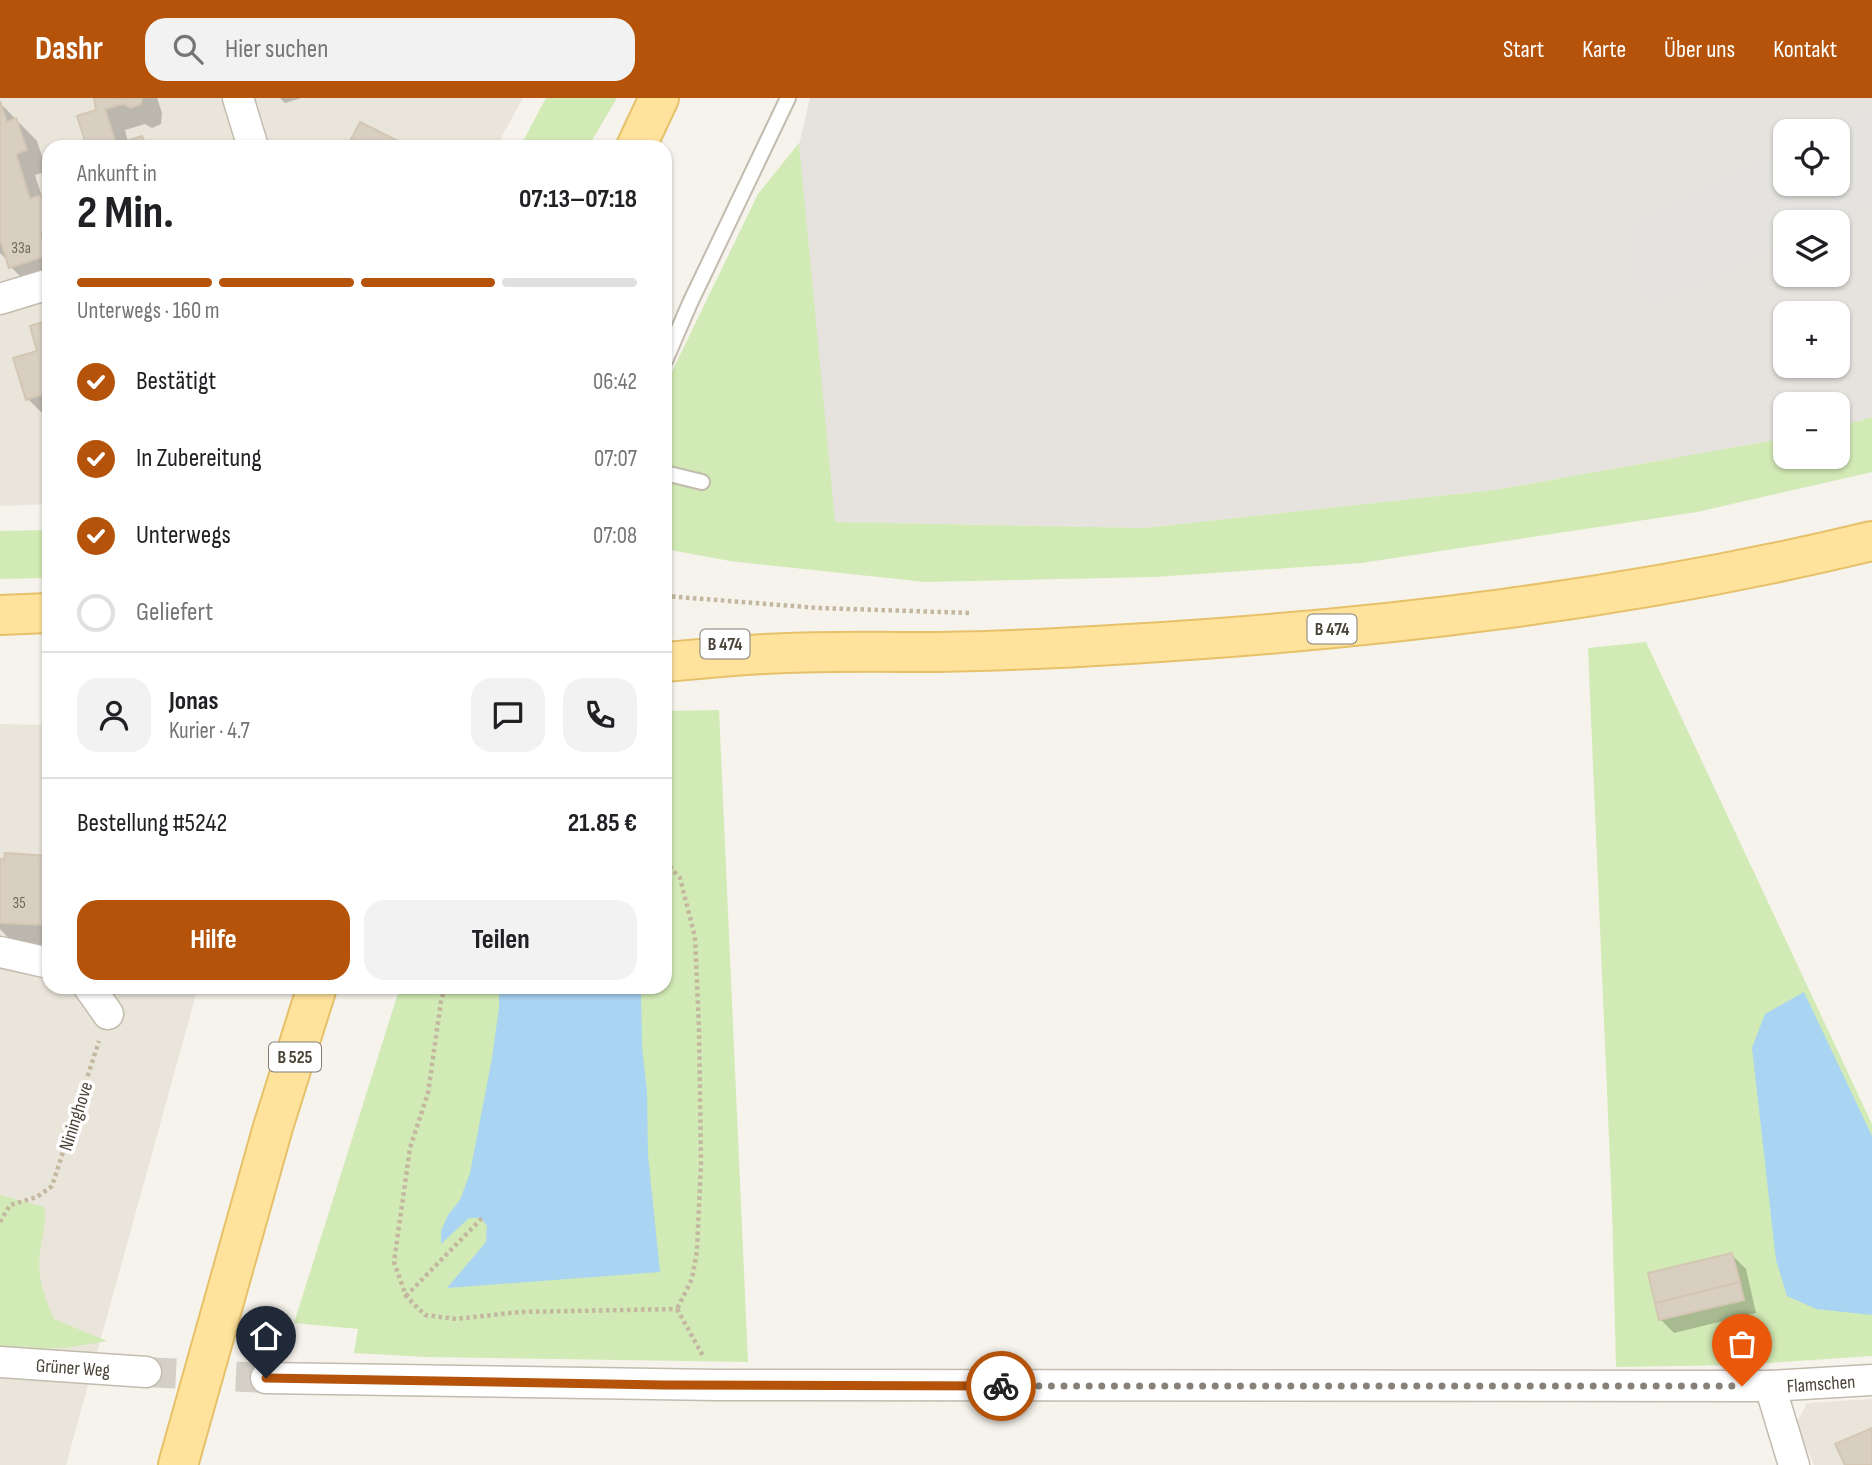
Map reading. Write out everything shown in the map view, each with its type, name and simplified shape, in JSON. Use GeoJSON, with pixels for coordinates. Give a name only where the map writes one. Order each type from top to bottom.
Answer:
{"type":"FeatureCollection","features":[{"type":"Feature","properties":{"kind":"main road"},"geometry":{"type":"LineString","coordinates":[[639,140],[659,98]]}},
{"type":"Feature","properties":{"kind":"main road","name":"B 474"},"geometry":{"type":"LineString","coordinates":[[672,661],[784,653],[940,652],[1126,645],[1398,623],[1495,611],[1714,575],[1872,541]]}},
{"type":"Feature","properties":{"kind":"main road","name":"B 474"},"geometry":{"type":"LineString","coordinates":[[672,636],[784,653]]}},
{"type":"Feature","properties":{"kind":"main road","name":"B 525"},"geometry":{"type":"LineString","coordinates":[[177,1465],[272,1127],[315,994]]}},
{"type":"Feature","properties":{"kind":"street"},"geometry":{"type":"LineString","coordinates":[[238,98],[251,140]]}},
{"type":"Feature","properties":{"kind":"street"},"geometry":{"type":"LineString","coordinates":[[0,299],[42,286]]}},
{"type":"Feature","properties":{"kind":"street"},"geometry":{"type":"LineString","coordinates":[[0,953],[42,962]]}},
{"type":"Feature","properties":{"kind":"street"},"geometry":{"type":"LineString","coordinates":[[94,994],[108,1014]]}},
{"type":"Feature","properties":{"kind":"street","name":"Grüner Weg"},"geometry":{"type":"LineString","coordinates":[[0,1362],[146,1372]]}},
{"type":"Feature","properties":{"kind":"street","name":"Flamschen"},"geometry":{"type":"LineString","coordinates":[[266,1378],[717,1385],[1770,1386],[1872,1380]]}},
{"type":"Feature","properties":{"kind":"street","name":"Flamschen"},"geometry":{"type":"LineString","coordinates":[[1770,1386],[1794,1465]]}},
{"type":"Feature","properties":{"kind":"lane"},"geometry":{"type":"LineString","coordinates":[[672,345],[789,98]]}},
{"type":"Feature","properties":{"kind":"lane"},"geometry":{"type":"LineString","coordinates":[[672,475],[702,482]]}},
{"type":"Feature","properties":{"kind":"path"},"geometry":{"type":"LineString","coordinates":[[672,596],[819,607],[973,613]]}},
{"type":"Feature","properties":{"kind":"path"},"geometry":{"type":"LineString","coordinates":[[672,869],[680,878],[695,937],[701,1163],[697,1251],[692,1279],[677,1309]]}},
{"type":"Feature","properties":{"kind":"path"},"geometry":{"type":"LineString","coordinates":[[443,994],[428,1093],[410,1148],[394,1262],[405,1296],[425,1315],[456,1319],[519,1312],[677,1309]]}},
{"type":"Feature","properties":{"kind":"path","name":"Nininghove"},"geometry":{"type":"LineString","coordinates":[[0,1222],[10,1205],[37,1197],[52,1186],[108,1014]]}},
{"type":"Feature","properties":{"kind":"path"},"geometry":{"type":"LineString","coordinates":[[405,1296],[482,1218]]}},
{"type":"Feature","properties":{"kind":"path"},"geometry":{"type":"LineString","coordinates":[[677,1309],[717,1385]]}},
{"type":"Feature","properties":{"kind":"shaded area"},"geometry":{"type":"Polygon","coordinates":[[[0,98],[523,98],[500,140],[42,140],[42,504],[0,506],[0,98]]]}},
{"type":"Feature","properties":{"kind":"shaded area"},"geometry":{"type":"Polygon","coordinates":[[[810,98],[1872,98],[1872,417],[1850,423],[1850,392],[1773,392],[1773,440],[1494,490],[1144,528],[834,522],[799,145],[810,98]]]}},
{"type":"Feature","properties":{"kind":"shaded area"},"geometry":{"type":"Polygon","coordinates":[[[1872,110],[1872,203],[1850,213],[1850,210],[1773,210],[1773,250],[1648,308],[1634,269],[1635,222],[1773,157],[1773,196],[1850,196],[1850,120],[1872,110]]]}},
{"type":"Feature","properties":{"kind":"shaded area"},"geometry":{"type":"Polygon","coordinates":[[[0,724],[42,725],[42,994],[196,994],[66,1465],[0,1465],[0,724]]]}},
{"type":"Feature","properties":{"kind":"shaded area"},"geometry":{"type":"Polygon","coordinates":[[[1872,1399],[1872,1465],[1814,1465],[1796,1424],[1807,1403],[1872,1399]]]}},
{"type":"Feature","properties":{"kind":"green space"},"geometry":{"type":"Polygon","coordinates":[[[546,98],[617,98],[592,140],[524,140],[546,98]]]}},
{"type":"Feature","properties":{"kind":"green space"},"geometry":{"type":"Polygon","coordinates":[[[799,143],[835,522],[1144,528],[1494,490],[1773,440],[1773,469],[1850,469],[1850,423],[1872,417],[1872,472],[1697,512],[1361,563],[1154,577],[925,582],[730,561],[672,550],[672,484],[704,488],[672,473],[672,372],[758,194],[799,143]]]}},
{"type":"Feature","properties":{"kind":"green space"},"geometry":{"type":"Polygon","coordinates":[[[42,530],[42,578],[0,579],[0,531],[42,530]]]}},
{"type":"Feature","properties":{"kind":"green space"},"geometry":{"type":"Polygon","coordinates":[[[1646,642],[1872,1124],[1872,1356],[1738,1365],[1616,1367],[1612,1208],[1588,648],[1646,642]]]}},
{"type":"Feature","properties":{"kind":"green space"},"geometry":{"type":"Polygon","coordinates":[[[719,710],[748,1362],[426,1357],[354,1353],[358,1329],[294,1323],[398,994],[672,994],[672,711],[719,710]]]}},
{"type":"Feature","properties":{"kind":"green space"},"geometry":{"type":"Polygon","coordinates":[[[0,1195],[44,1207],[40,1278],[54,1319],[107,1341],[66,1348],[0,1349],[0,1195]]]}},
{"type":"Feature","properties":{"kind":"water"},"geometry":{"type":"Polygon","coordinates":[[[1804,992],[1872,1136],[1872,1315],[1816,1309],[1787,1296],[1776,1260],[1752,1048],[1765,1014],[1804,992]]]}},
{"type":"Feature","properties":{"kind":"water"},"geometry":{"type":"Polygon","coordinates":[[[499,994],[641,994],[648,1155],[660,1272],[447,1288],[486,1242],[487,1226],[481,1218],[469,1218],[441,1244],[441,1231],[448,1215],[460,1200],[470,1173],[499,1008],[499,994]]]}},
{"type":"Feature","properties":{"kind":"building"},"geometry":{"type":"Polygon","coordinates":[[[94,98],[142,98],[141,104],[131,108],[123,104],[105,109],[115,140],[85,140],[77,116],[96,110],[94,98]]]}},
{"type":"Feature","properties":{"kind":"building"},"geometry":{"type":"Polygon","coordinates":[[[0,101],[7,122],[16,118],[27,150],[16,154],[30,199],[41,195],[42,198],[42,257],[9,268],[0,243],[0,101]]]}},
{"type":"Feature","properties":{"kind":"building"},"geometry":{"type":"Polygon","coordinates":[[[360,122],[396,140],[351,140],[360,122]]]}},
{"type":"Feature","properties":{"kind":"building"},"geometry":{"type":"Polygon","coordinates":[[[42,322],[42,394],[26,400],[13,358],[37,351],[30,326],[42,322]]]}},
{"type":"Feature","properties":{"kind":"building"},"geometry":{"type":"Polygon","coordinates":[[[5,853],[42,856],[42,925],[0,923],[0,859],[4,860],[5,853]]]}},
{"type":"Feature","properties":{"kind":"building"},"geometry":{"type":"Polygon","coordinates":[[[1732,1253],[1740,1282],[1655,1303],[1648,1273],[1732,1253]]]}},
{"type":"Feature","properties":{"kind":"building"},"geometry":{"type":"Polygon","coordinates":[[[1740,1282],[1744,1300],[1659,1320],[1655,1303],[1740,1282]]]}},
{"type":"Feature","properties":{"kind":"building"},"geometry":{"type":"Polygon","coordinates":[[[1872,1428],[1872,1465],[1845,1465],[1835,1444],[1872,1428]]]}},
{"type":"Feature","properties":{"kind":"tunnel"},"geometry":{"type":"LineString","coordinates":[[146,1372],[266,1378]]}},
{"type":"Feature","properties":{"kind":"way so far"},"geometry":{"type":"LineString","coordinates":[[1001,1386],[1742,1386]]}},
{"type":"Feature","properties":{"kind":"route"},"geometry":{"type":"LineString","coordinates":[[266,1378],[663,1385],[1001,1386]]}}]}
